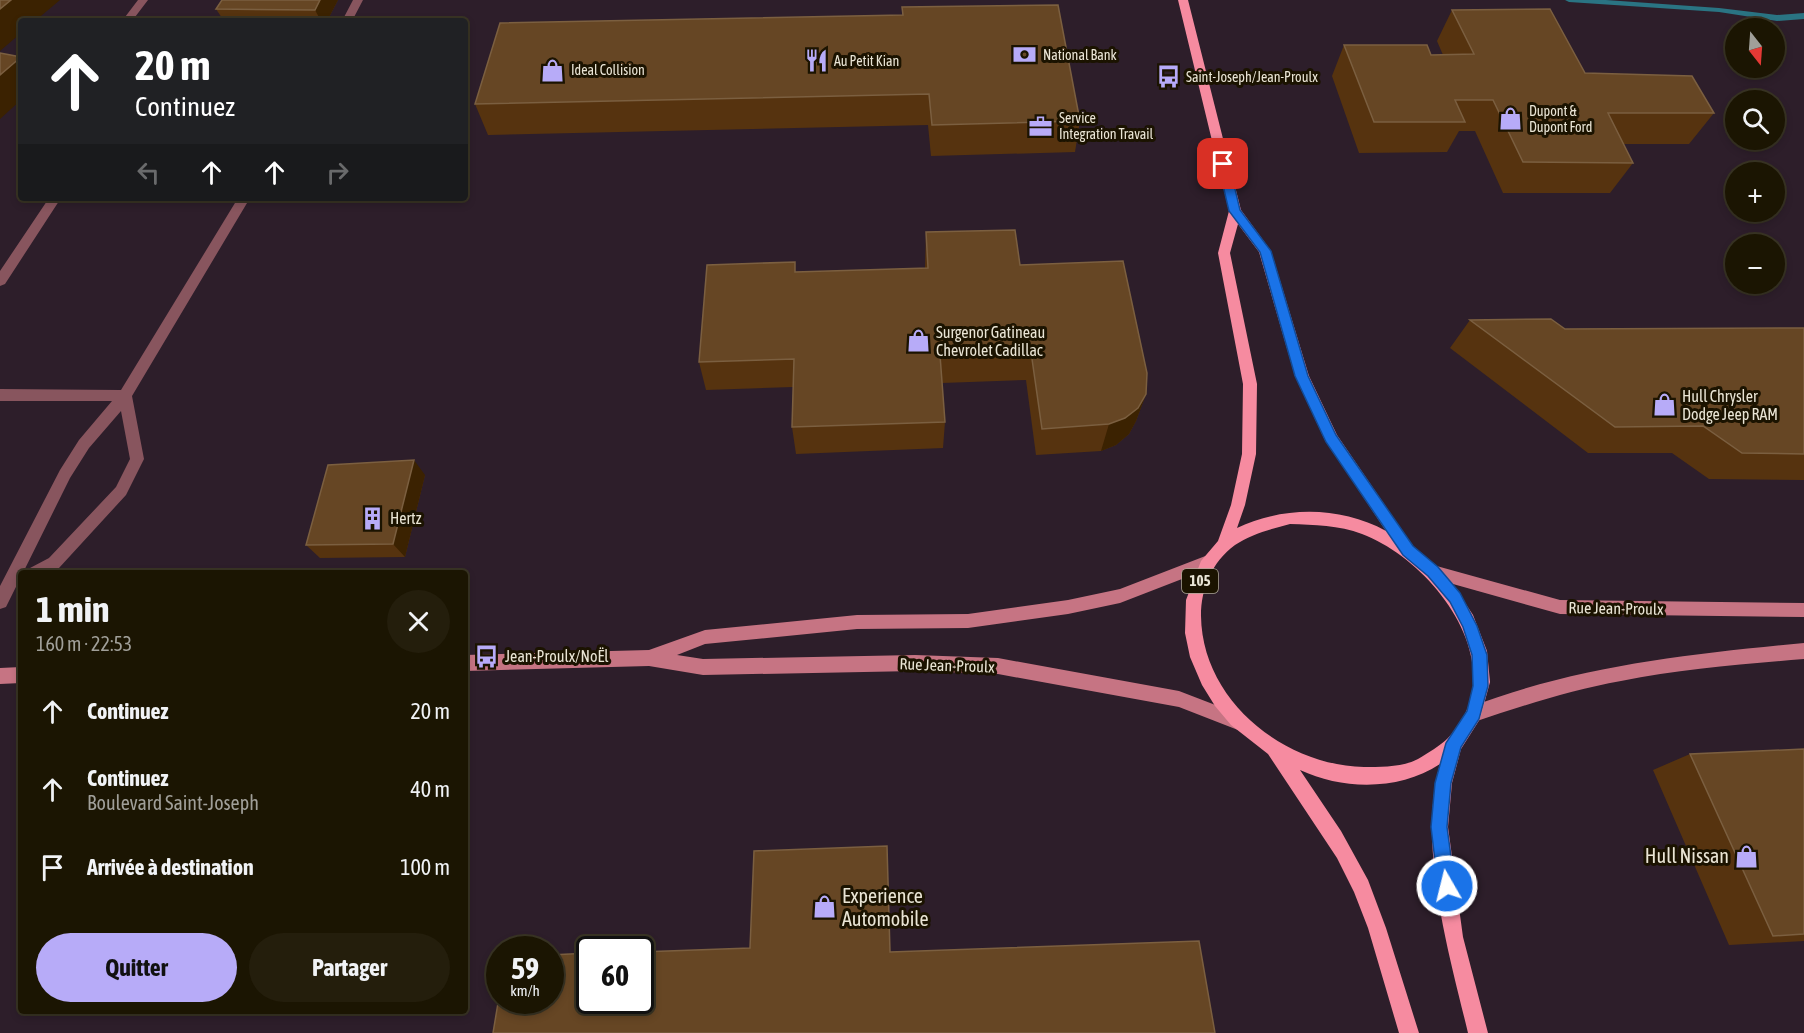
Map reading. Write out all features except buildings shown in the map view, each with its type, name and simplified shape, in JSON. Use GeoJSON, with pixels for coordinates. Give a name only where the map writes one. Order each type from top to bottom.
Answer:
{"type":"FeatureCollection","features":[{"type":"Feature","properties":{"kind":"main road","name":"105"},"geometry":{"type":"LineString","coordinates":[[1183,0],[1234,211],[1265,251],[1302,376],[1331,438],[1408,551]]}},
{"type":"Feature","properties":{"kind":"main road","name":"105"},"geometry":{"type":"LineString","coordinates":[[1224,545],[1238,505],[1249,454],[1250,384],[1224,253],[1234,211]]}},
{"type":"Feature","properties":{"kind":"main road","name":"105"},"geometry":{"type":"LineString","coordinates":[[1454,743],[1419,768],[1373,778],[1322,771],[1274,750],[1238,722],[1209,683],[1198,658],[1191,625],[1194,593],[1208,562],[1224,545],[1254,527],[1290,518],[1329,519],[1370,530],[1408,551],[1433,572],[1455,598],[1470,626],[1479,655],[1481,686],[1474,714],[1454,743],[1443,783],[1439,827],[1454,937],[1478,1033]]}},
{"type":"Feature","properties":{"kind":"main road","name":"105"},"geometry":{"type":"LineString","coordinates":[[1274,750],[1319,810],[1352,868],[1379,934],[1408,1033]]}},
{"type":"Feature","properties":{"kind":"street","name":"Rue Jean-Proulx"},"geometry":{"type":"LineString","coordinates":[[649,658],[705,636],[857,622],[968,621],[1068,607],[1120,596],[1208,562]]}},
{"type":"Feature","properties":{"kind":"street","name":"Rue Jean-Proulx"},"geometry":{"type":"LineString","coordinates":[[1433,572],[1560,607],[1804,610]]}},
{"type":"Feature","properties":{"kind":"street"},"geometry":{"type":"LineString","coordinates":[[1474,714],[1519,698],[1642,669],[1804,651]]}},
{"type":"Feature","properties":{"kind":"street","name":"Rue Jean-Proulx"},"geometry":{"type":"LineString","coordinates":[[468,663],[649,658],[703,667],[915,663],[998,666],[1179,699],[1238,722]]}},
{"type":"Feature","properties":{"kind":"street"},"geometry":{"type":"LineString","coordinates":[[0,676],[18,675]]}},
{"type":"Feature","properties":{"kind":"lane"},"geometry":{"type":"LineString","coordinates":[[130,18],[143,0]]}},
{"type":"Feature","properties":{"kind":"lane"},"geometry":{"type":"LineString","coordinates":[[348,18],[357,0]]}},
{"type":"Feature","properties":{"kind":"lane"},"geometry":{"type":"LineString","coordinates":[[0,281],[53,201]]}},
{"type":"Feature","properties":{"kind":"lane"},"geometry":{"type":"LineString","coordinates":[[19,570],[84,444],[125,396],[242,201]]}},
{"type":"Feature","properties":{"kind":"lane"},"geometry":{"type":"LineString","coordinates":[[0,395],[125,396]]}},
{"type":"Feature","properties":{"kind":"lane"},"geometry":{"type":"LineString","coordinates":[[41,570],[54,563],[121,491],[137,459],[125,396]]}},
{"type":"Feature","properties":{"kind":"lane"},"geometry":{"type":"LineString","coordinates":[[9,590],[18,572]]}},
{"type":"Feature","properties":{"kind":"shaded area"},"geometry":{"type":"Polygon","coordinates":[[[0,0],[1804,0],[1804,1033],[0,1033],[0,0]]]}},
{"type":"Feature","properties":{"kind":"waterway"},"geometry":{"type":"LineString","coordinates":[[1569,0],[1719,10],[1777,18],[1804,16]]}},
{"type":"Feature","properties":{"kind":"place","name":"National Bank"},"geometry":{"type":"Point","coordinates":[1025,55]}},
{"type":"Feature","properties":{"kind":"place","name":"Au Petit Kian"},"geometry":{"type":"Point","coordinates":[816,61]}},
{"type":"Feature","properties":{"kind":"place","name":"Ideal Collision"},"geometry":{"type":"Point","coordinates":[553,70]}},
{"type":"Feature","properties":{"kind":"place","name":"Saint-Joseph/Jean-Proulx"},"geometry":{"type":"Point","coordinates":[1168,77]}},
{"type":"Feature","properties":{"kind":"place","name":"Dupont & Dupont Ford"},"geometry":{"type":"Point","coordinates":[1511,119]}},
{"type":"Feature","properties":{"kind":"place","name":"Service Integration Travail"},"geometry":{"type":"Point","coordinates":[1041,126]}},
{"type":"Feature","properties":{"kind":"place","name":"Surgenor Gatineau Chevrolet Cadillac"},"geometry":{"type":"Point","coordinates":[918,341]}},
{"type":"Feature","properties":{"kind":"place","name":"Hull Chrysler Dodge Jeep RAM"},"geometry":{"type":"Point","coordinates":[1664,405]}},
{"type":"Feature","properties":{"kind":"place","name":"Hertz"},"geometry":{"type":"Point","coordinates":[372,518]}},
{"type":"Feature","properties":{"kind":"place","name":"Jean-Proulx/NoËl"},"geometry":{"type":"Point","coordinates":[487,656]}},
{"type":"Feature","properties":{"kind":"place","name":"Hull Nissan"},"geometry":{"type":"Point","coordinates":[1747,856]}},
{"type":"Feature","properties":{"kind":"place","name":"Experience Automobile"},"geometry":{"type":"Point","coordinates":[824,907]}},
{"type":"Feature","properties":{"kind":"route"},"geometry":{"type":"LineString","coordinates":[[1223,164],[1234,211],[1265,251],[1302,376],[1331,438],[1408,551],[1433,572],[1455,598],[1470,626],[1479,655],[1481,686],[1474,714],[1454,743],[1443,783],[1439,827],[1447,886]]}}]}
